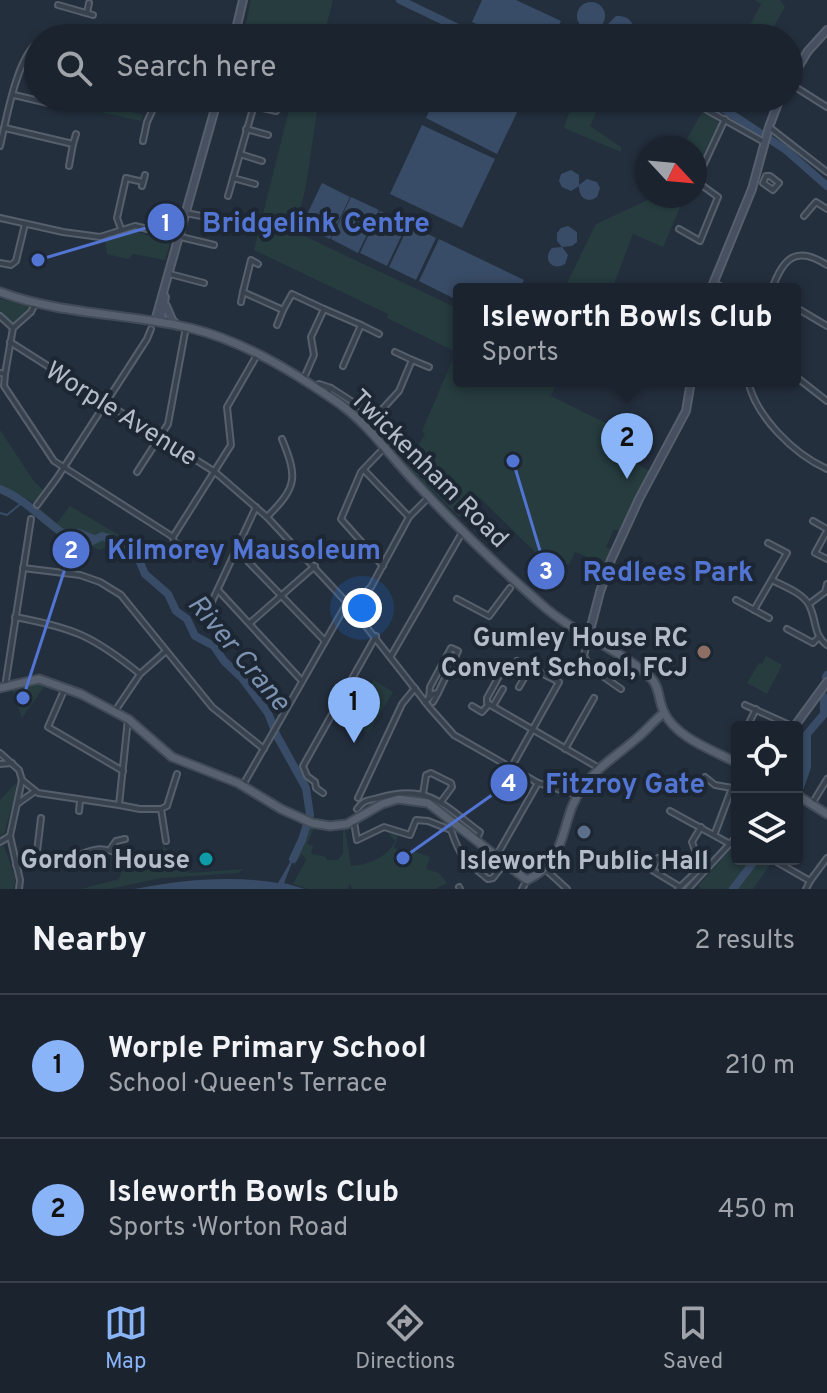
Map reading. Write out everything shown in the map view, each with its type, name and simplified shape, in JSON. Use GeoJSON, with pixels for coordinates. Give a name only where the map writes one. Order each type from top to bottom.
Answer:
{"type":"FeatureCollection","features":[{"type":"Feature","properties":{"kind":"main road","name":"Twickenham Road"},"geometry":{"type":"LineString","coordinates":[[0,292],[154,326],[182,326],[215,336],[329,392],[366,428],[381,451],[549,611],[651,678],[658,689],[664,713],[693,740],[731,760]]}},
{"type":"Feature","properties":{"kind":"main road"},"geometry":{"type":"LineString","coordinates":[[3,688],[39,679],[65,687],[128,719],[172,757],[243,785],[300,819],[315,824],[330,826],[358,819],[391,801],[419,801],[436,808],[527,880],[544,868],[560,848],[577,795],[599,768],[664,713]]}},
{"type":"Feature","properties":{"kind":"main road"},"geometry":{"type":"LineString","coordinates":[[803,799],[827,814]]}},
{"type":"Feature","properties":{"kind":"street"},"geometry":{"type":"LineString","coordinates":[[237,24],[243,0]]}},
{"type":"Feature","properties":{"kind":"street"},"geometry":{"type":"LineString","coordinates":[[56,3],[90,14],[89,3]]}},
{"type":"Feature","properties":{"kind":"street"},"geometry":{"type":"LineString","coordinates":[[803,59],[827,30]]}},
{"type":"Feature","properties":{"kind":"street"},"geometry":{"type":"LineString","coordinates":[[0,146],[24,64]]}},
{"type":"Feature","properties":{"kind":"street"},"geometry":{"type":"LineString","coordinates":[[803,91],[826,105]]}},
{"type":"Feature","properties":{"kind":"street"},"geometry":{"type":"LineString","coordinates":[[14,95],[24,97]]}},
{"type":"Feature","properties":{"kind":"street"},"geometry":{"type":"LineString","coordinates":[[143,141],[152,112]]}},
{"type":"Feature","properties":{"kind":"street"},"geometry":{"type":"LineString","coordinates":[[154,326],[215,112]]}},
{"type":"Feature","properties":{"kind":"street"},"geometry":{"type":"LineString","coordinates":[[228,196],[251,112]]}},
{"type":"Feature","properties":{"kind":"street"},"geometry":{"type":"LineString","coordinates":[[711,112],[766,135],[827,172]]}},
{"type":"Feature","properties":{"kind":"street"},"geometry":{"type":"LineString","coordinates":[[713,283],[757,174],[775,112]]}},
{"type":"Feature","properties":{"kind":"street"},"geometry":{"type":"LineString","coordinates":[[679,229],[699,244],[718,197],[696,181],[725,119]]}},
{"type":"Feature","properties":{"kind":"street"},"geometry":{"type":"LineString","coordinates":[[5,128],[73,144]]}},
{"type":"Feature","properties":{"kind":"street"},"geometry":{"type":"LineString","coordinates":[[246,129],[268,135]]}},
{"type":"Feature","properties":{"kind":"street"},"geometry":{"type":"LineString","coordinates":[[69,166],[76,134]]}},
{"type":"Feature","properties":{"kind":"street"},"geometry":{"type":"LineString","coordinates":[[240,154],[262,161]]}},
{"type":"Feature","properties":{"kind":"street"},"geometry":{"type":"LineString","coordinates":[[757,174],[766,176]]}},
{"type":"Feature","properties":{"kind":"street"},"geometry":{"type":"LineString","coordinates":[[121,229],[117,218],[126,178],[143,184],[145,175]]}},
{"type":"Feature","properties":{"kind":"street"},"geometry":{"type":"LineString","coordinates":[[233,178],[255,184]]}},
{"type":"Feature","properties":{"kind":"street"},"geometry":{"type":"LineString","coordinates":[[804,216],[822,194]]}},
{"type":"Feature","properties":{"kind":"street"},"geometry":{"type":"LineString","coordinates":[[816,202],[827,209]]}},
{"type":"Feature","properties":{"kind":"street"},"geometry":{"type":"LineString","coordinates":[[186,213],[239,223]]}},
{"type":"Feature","properties":{"kind":"street"},"geometry":{"type":"LineString","coordinates":[[0,218],[100,237],[135,226],[214,245]]}},
{"type":"Feature","properties":{"kind":"street"},"geometry":{"type":"LineString","coordinates":[[0,263],[11,265],[16,261],[25,224]]}},
{"type":"Feature","properties":{"kind":"street"},"geometry":{"type":"LineString","coordinates":[[774,283],[779,270],[790,259],[808,255],[827,265]]}},
{"type":"Feature","properties":{"kind":"street"},"geometry":{"type":"LineString","coordinates":[[244,257],[258,264]]}},
{"type":"Feature","properties":{"kind":"street"},"geometry":{"type":"LineString","coordinates":[[241,302],[251,260]]}},
{"type":"Feature","properties":{"kind":"street"},"geometry":{"type":"LineString","coordinates":[[170,274],[204,283]]}},
{"type":"Feature","properties":{"kind":"street"},"geometry":{"type":"LineString","coordinates":[[243,292],[283,310]]}},
{"type":"Feature","properties":{"kind":"street"},"geometry":{"type":"LineString","coordinates":[[137,472],[168,424],[182,326],[171,317],[165,303],[165,293]]}},
{"type":"Feature","properties":{"kind":"street"},"geometry":{"type":"LineString","coordinates":[[277,325],[292,294],[379,334]]}},
{"type":"Feature","properties":{"kind":"street"},"geometry":{"type":"LineString","coordinates":[[36,302],[30,314],[13,328],[2,373],[4,386],[52,459],[174,539],[232,441],[227,407],[257,355]]}},
{"type":"Feature","properties":{"kind":"street"},"geometry":{"type":"LineString","coordinates":[[37,505],[147,339],[165,303]]}},
{"type":"Feature","properties":{"kind":"street"},"geometry":{"type":"LineString","coordinates":[[302,380],[314,355],[311,337],[324,309]]}},
{"type":"Feature","properties":{"kind":"street"},"geometry":{"type":"LineString","coordinates":[[801,311],[827,326]]}},
{"type":"Feature","properties":{"kind":"street"},"geometry":{"type":"LineString","coordinates":[[0,316],[13,328]]}},
{"type":"Feature","properties":{"kind":"street"},"geometry":{"type":"LineString","coordinates":[[343,366],[361,325]]}},
{"type":"Feature","properties":{"kind":"street","name":"Worple Avenue"},"geometry":{"type":"LineString","coordinates":[[10,342],[215,472],[256,507],[349,604],[415,688],[432,697],[454,735],[538,783],[577,795]]}},
{"type":"Feature","properties":{"kind":"street"},"geometry":{"type":"LineString","coordinates":[[395,352],[429,367]]}},
{"type":"Feature","properties":{"kind":"street"},"geometry":{"type":"LineString","coordinates":[[366,428],[399,391],[412,360]]}},
{"type":"Feature","properties":{"kind":"street"},"geometry":{"type":"LineString","coordinates":[[801,381],[827,401]]}},
{"type":"Feature","properties":{"kind":"street"},"geometry":{"type":"LineString","coordinates":[[319,384],[376,417]]}},
{"type":"Feature","properties":{"kind":"street"},"geometry":{"type":"LineString","coordinates":[[621,689],[591,668],[584,656],[588,638],[611,560],[639,499],[686,411],[691,387]]}},
{"type":"Feature","properties":{"kind":"street"},"geometry":{"type":"LineString","coordinates":[[750,387],[753,400],[767,421],[802,453],[827,469]]}},
{"type":"Feature","properties":{"kind":"street"},"geometry":{"type":"LineString","coordinates":[[267,517],[292,486],[292,463],[282,439]]}},
{"type":"Feature","properties":{"kind":"street"},"geometry":{"type":"LineString","coordinates":[[381,451],[363,470],[341,519],[383,566]]}},
{"type":"Feature","properties":{"kind":"street"},"geometry":{"type":"LineString","coordinates":[[363,470],[409,517]]}},
{"type":"Feature","properties":{"kind":"street"},"geometry":{"type":"LineString","coordinates":[[243,785],[325,641],[349,604],[371,587],[409,517],[429,497]]}},
{"type":"Feature","properties":{"kind":"street"},"geometry":{"type":"LineString","coordinates":[[208,610],[256,507]]}},
{"type":"Feature","properties":{"kind":"street"},"geometry":{"type":"LineString","coordinates":[[3,688],[31,519]]}},
{"type":"Feature","properties":{"kind":"street"},"geometry":{"type":"LineString","coordinates":[[813,521],[827,530],[815,553],[827,559]]}},
{"type":"Feature","properties":{"kind":"street"},"geometry":{"type":"LineString","coordinates":[[391,656],[463,531]]}},
{"type":"Feature","properties":{"kind":"street"},"geometry":{"type":"LineString","coordinates":[[754,610],[788,551],[768,543]]}},
{"type":"Feature","properties":{"kind":"street"},"geometry":{"type":"LineString","coordinates":[[236,549],[325,641]]}},
{"type":"Feature","properties":{"kind":"street"},"geometry":{"type":"LineString","coordinates":[[250,623],[315,566]]}},
{"type":"Feature","properties":{"kind":"street"},"geometry":{"type":"LineString","coordinates":[[23,568],[80,575],[100,582],[121,595],[212,707],[264,749]]}},
{"type":"Feature","properties":{"kind":"street"},"geometry":{"type":"LineString","coordinates":[[772,580],[809,604],[818,638],[827,645]]}},
{"type":"Feature","properties":{"kind":"street"},"geometry":{"type":"LineString","coordinates":[[809,604],[826,593],[827,584]]}},
{"type":"Feature","properties":{"kind":"street"},"geometry":{"type":"LineString","coordinates":[[457,599],[489,616],[510,588]]}},
{"type":"Feature","properties":{"kind":"street"},"geometry":{"type":"LineString","coordinates":[[218,590],[302,681]]}},
{"type":"Feature","properties":{"kind":"street"},"geometry":{"type":"LineString","coordinates":[[736,600],[769,618]]}},
{"type":"Feature","properties":{"kind":"street"},"geometry":{"type":"LineString","coordinates":[[15,617],[60,625],[84,635],[111,650],[140,674]]}},
{"type":"Feature","properties":{"kind":"street"},"geometry":{"type":"LineString","coordinates":[[787,629],[813,643],[818,638]]}},
{"type":"Feature","properties":{"kind":"street"},"geometry":{"type":"LineString","coordinates":[[323,793],[307,776],[303,766],[376,636]]}},
{"type":"Feature","properties":{"kind":"street"},"geometry":{"type":"LineString","coordinates":[[453,648],[459,652],[432,697],[431,683],[453,648]]}},
{"type":"Feature","properties":{"kind":"street"},"geometry":{"type":"LineString","coordinates":[[115,711],[140,674],[166,652]]}},
{"type":"Feature","properties":{"kind":"street"},"geometry":{"type":"LineString","coordinates":[[510,768],[559,682],[517,661]]}},
{"type":"Feature","properties":{"kind":"street"},"geometry":{"type":"LineString","coordinates":[[504,667],[487,698],[491,705],[599,768]]}},
{"type":"Feature","properties":{"kind":"street"},"geometry":{"type":"LineString","coordinates":[[519,687],[530,668]]}},
{"type":"Feature","properties":{"kind":"street"},"geometry":{"type":"LineString","coordinates":[[798,721],[826,684]]}},
{"type":"Feature","properties":{"kind":"street"},"geometry":{"type":"LineString","coordinates":[[65,687],[47,725],[49,728],[123,771]]}},
{"type":"Feature","properties":{"kind":"street"},"geometry":{"type":"LineString","coordinates":[[415,688],[398,711],[360,798],[357,840],[384,827],[410,835],[416,820],[428,821],[451,830],[456,849],[465,861],[488,879],[493,878],[505,862]]}},
{"type":"Feature","properties":{"kind":"street"},"geometry":{"type":"LineString","coordinates":[[472,706],[482,712],[503,689]]}},
{"type":"Feature","properties":{"kind":"street"},"geometry":{"type":"LineString","coordinates":[[565,749],[594,698]]}},
{"type":"Feature","properties":{"kind":"street"},"geometry":{"type":"LineString","coordinates":[[745,705],[781,721]]}},
{"type":"Feature","properties":{"kind":"street"},"geometry":{"type":"LineString","coordinates":[[750,721],[756,709]]}},
{"type":"Feature","properties":{"kind":"street"},"geometry":{"type":"LineString","coordinates":[[119,805],[128,719]]}},
{"type":"Feature","properties":{"kind":"street"},"geometry":{"type":"LineString","coordinates":[[0,753],[19,770],[22,780],[34,792],[140,809],[167,806],[177,774]]}},
{"type":"Feature","properties":{"kind":"street"},"geometry":{"type":"LineString","coordinates":[[0,764],[12,763]]}},
{"type":"Feature","properties":{"kind":"street"},"geometry":{"type":"LineString","coordinates":[[423,794],[428,774],[441,778],[452,785],[441,803]]}},
{"type":"Feature","properties":{"kind":"street"},"geometry":{"type":"LineString","coordinates":[[705,777],[715,785],[731,788]]}},
{"type":"Feature","properties":{"kind":"street"},"geometry":{"type":"LineString","coordinates":[[812,804],[827,779]]}},
{"type":"Feature","properties":{"kind":"street"},"geometry":{"type":"LineString","coordinates":[[19,889],[10,836],[22,780]]}},
{"type":"Feature","properties":{"kind":"street"},"geometry":{"type":"LineString","coordinates":[[497,855],[538,783]]}},
{"type":"Feature","properties":{"kind":"street"},"geometry":{"type":"LineString","coordinates":[[17,804],[34,792]]}},
{"type":"Feature","properties":{"kind":"street"},"geometry":{"type":"LineString","coordinates":[[357,809],[364,800],[394,792],[423,794],[441,803],[480,832],[477,839]]}},
{"type":"Feature","properties":{"kind":"street"},"geometry":{"type":"LineString","coordinates":[[715,833],[733,793]]}},
{"type":"Feature","properties":{"kind":"street"},"geometry":{"type":"LineString","coordinates":[[79,811],[80,801]]}},
{"type":"Feature","properties":{"kind":"street"},"geometry":{"type":"LineString","coordinates":[[161,809],[166,841]]}},
{"type":"Feature","properties":{"kind":"street"},"geometry":{"type":"LineString","coordinates":[[670,811],[715,833],[730,844],[688,889]]}},
{"type":"Feature","properties":{"kind":"street"},"geometry":{"type":"LineString","coordinates":[[36,860],[41,818]]}},
{"type":"Feature","properties":{"kind":"street"},"geometry":{"type":"LineString","coordinates":[[660,874],[679,888],[696,872],[700,864],[692,842],[701,827]]}},
{"type":"Feature","properties":{"kind":"street"},"geometry":{"type":"LineString","coordinates":[[0,842],[10,836]]}},
{"type":"Feature","properties":{"kind":"street"},"geometry":{"type":"LineString","coordinates":[[110,849],[116,841],[125,839]]}},
{"type":"Feature","properties":{"kind":"street"},"geometry":{"type":"LineString","coordinates":[[16,865],[36,860],[61,860],[93,849],[110,849],[122,855]]}},
{"type":"Feature","properties":{"kind":"street"},"geometry":{"type":"LineString","coordinates":[[806,889],[826,860]]}},
{"type":"Feature","properties":{"kind":"street"},"geometry":{"type":"LineString","coordinates":[[782,865],[810,881]]}},
{"type":"Feature","properties":{"kind":"street"},"geometry":{"type":"LineString","coordinates":[[544,868],[567,889]]}},
{"type":"Feature","properties":{"kind":"street"},"geometry":{"type":"LineString","coordinates":[[522,889],[527,880]]}},
{"type":"Feature","properties":{"kind":"green space"},"geometry":{"type":"Polygon","coordinates":[[[251,0],[333,0],[327,24],[246,24],[251,0]]]}},
{"type":"Feature","properties":{"kind":"green space"},"geometry":{"type":"Polygon","coordinates":[[[755,0],[780,0],[785,7],[775,24],[751,24],[761,4],[755,0]]]}},
{"type":"Feature","properties":{"kind":"green space"},"geometry":{"type":"Polygon","coordinates":[[[100,112],[132,112],[143,115],[141,121],[100,112]]]}},
{"type":"Feature","properties":{"kind":"green space"},"geometry":{"type":"Polygon","coordinates":[[[288,112],[317,112],[306,186],[297,222],[300,234],[453,306],[453,351],[387,318],[388,314],[254,250],[288,112]]]}},
{"type":"Feature","properties":{"kind":"green space"},"geometry":{"type":"Polygon","coordinates":[[[596,112],[590,126],[621,147],[621,152],[564,128],[569,113],[596,112]]]}},
{"type":"Feature","properties":{"kind":"green space"},"geometry":{"type":"Polygon","coordinates":[[[702,112],[713,114],[719,124],[707,150],[707,136],[689,136],[702,112]]]}},
{"type":"Feature","properties":{"kind":"green space"},"geometry":{"type":"Polygon","coordinates":[[[635,206],[680,208],[663,247],[633,234],[614,283],[567,283],[596,224],[635,206]]]}},
{"type":"Feature","properties":{"kind":"green space"},"geometry":{"type":"Polygon","coordinates":[[[129,229],[170,243],[165,260],[133,254],[128,259],[107,254],[105,240],[129,229]]]}},
{"type":"Feature","properties":{"kind":"green space"},"geometry":{"type":"Polygon","coordinates":[[[0,299],[31,307],[30,312],[13,325],[0,311],[0,299]]]}},
{"type":"Feature","properties":{"kind":"green space"},"geometry":{"type":"Polygon","coordinates":[[[453,359],[453,387],[555,387],[551,396],[630,435],[621,455],[650,471],[620,532],[614,529],[606,547],[612,550],[606,565],[575,552],[569,565],[557,562],[548,565],[480,498],[459,517],[406,466],[425,434],[422,431],[453,359]]]}},
{"type":"Feature","properties":{"kind":"green space"},"geometry":{"type":"Polygon","coordinates":[[[0,430],[43,490],[35,503],[0,486],[0,430]]]}},
{"type":"Feature","properties":{"kind":"green space"},"geometry":{"type":"Polygon","coordinates":[[[70,506],[144,550],[138,557],[115,546],[99,550],[87,544],[72,546],[37,518],[40,509],[57,523],[70,506]]]}},
{"type":"Feature","properties":{"kind":"green space"},"geometry":{"type":"Polygon","coordinates":[[[766,656],[782,665],[767,694],[747,683],[766,656]]]}},
{"type":"Feature","properties":{"kind":"green space"},"geometry":{"type":"Polygon","coordinates":[[[374,680],[393,692],[369,733],[355,727],[352,719],[374,680]]]}},
{"type":"Feature","properties":{"kind":"green space"},"geometry":{"type":"Polygon","coordinates":[[[35,683],[46,684],[22,718],[12,689],[35,683]]]}},
{"type":"Feature","properties":{"kind":"green space"},"geometry":{"type":"Polygon","coordinates":[[[16,783],[5,833],[0,836],[0,800],[16,783]]]}},
{"type":"Feature","properties":{"kind":"green space"},"geometry":{"type":"Polygon","coordinates":[[[308,826],[314,828],[307,844],[313,846],[311,854],[326,857],[327,860],[338,860],[343,853],[345,829],[351,866],[382,856],[395,841],[388,833],[398,835],[394,848],[412,855],[414,851],[430,857],[426,869],[439,873],[447,883],[435,889],[352,889],[350,884],[347,889],[308,889],[293,884],[306,860],[302,854],[293,867],[308,826]]]}},
{"type":"Feature","properties":{"kind":"green space"},"geometry":{"type":"Polygon","coordinates":[[[161,834],[170,857],[186,855],[189,873],[244,869],[238,873],[162,878],[109,889],[81,889],[119,879],[126,854],[134,858],[139,854],[164,856],[161,834]]]}},
{"type":"Feature","properties":{"kind":"green space"},"geometry":{"type":"Polygon","coordinates":[[[4,846],[15,877],[14,889],[0,889],[0,847],[4,846]]]}},
{"type":"Feature","properties":{"kind":"green space"},"geometry":{"type":"Polygon","coordinates":[[[731,849],[731,865],[770,865],[753,889],[701,889],[698,886],[731,849]]]}},
{"type":"Feature","properties":{"kind":"water"},"geometry":{"type":"Polygon","coordinates":[[[482,0],[516,0],[561,21],[560,24],[472,22],[482,0]]]}},
{"type":"Feature","properties":{"kind":"water"},"geometry":{"type":"Polygon","coordinates":[[[585,3],[597,3],[604,10],[602,24],[578,22],[578,10],[585,3]]]}},
{"type":"Feature","properties":{"kind":"water"},"geometry":{"type":"Polygon","coordinates":[[[616,16],[625,17],[632,24],[608,24],[616,16]]]}},
{"type":"Feature","properties":{"kind":"water"},"geometry":{"type":"Polygon","coordinates":[[[429,112],[517,112],[497,154],[426,118],[429,112]]]}},
{"type":"Feature","properties":{"kind":"water"},"geometry":{"type":"Polygon","coordinates":[[[422,125],[495,159],[462,228],[390,194],[422,125]]]}},
{"type":"Feature","properties":{"kind":"water"},"geometry":{"type":"Polygon","coordinates":[[[571,170],[579,175],[579,185],[587,179],[597,182],[600,188],[597,197],[590,200],[584,198],[579,186],[571,191],[562,187],[559,181],[561,174],[571,170]]]}},
{"type":"Feature","properties":{"kind":"water"},"geometry":{"type":"Polygon","coordinates":[[[322,183],[350,197],[330,239],[302,225],[322,183]]]}},
{"type":"Feature","properties":{"kind":"water"},"geometry":{"type":"Polygon","coordinates":[[[351,197],[379,210],[358,253],[331,239],[351,197]]]}},
{"type":"Feature","properties":{"kind":"water"},"geometry":{"type":"Polygon","coordinates":[[[380,211],[407,224],[387,266],[360,253],[380,211]]]}},
{"type":"Feature","properties":{"kind":"water"},"geometry":{"type":"Polygon","coordinates":[[[409,225],[436,238],[416,280],[389,267],[409,225]]]}},
{"type":"Feature","properties":{"kind":"water"},"geometry":{"type":"Polygon","coordinates":[[[568,226],[577,232],[577,242],[562,247],[557,241],[557,233],[568,226]]]}},
{"type":"Feature","properties":{"kind":"water"},"geometry":{"type":"Polygon","coordinates":[[[439,239],[524,280],[522,283],[453,283],[453,298],[419,281],[439,239]]]}},
{"type":"Feature","properties":{"kind":"water"},"geometry":{"type":"Polygon","coordinates":[[[562,247],[568,255],[565,264],[553,265],[548,260],[549,252],[552,248],[562,247]]]}},
{"type":"Feature","properties":{"kind":"water"},"geometry":{"type":"Polygon","coordinates":[[[297,850],[284,883],[305,889],[134,889],[206,880],[242,879],[278,883],[297,850]]]}},
{"type":"Feature","properties":{"kind":"waterway"},"geometry":{"type":"LineString","coordinates":[[400,0],[450,24]]}},
{"type":"Feature","properties":{"kind":"waterway"},"geometry":{"type":"LineString","coordinates":[[728,112],[786,150],[827,186]]}},
{"type":"Feature","properties":{"kind":"waterway","name":"River Crane"},"geometry":{"type":"LineString","coordinates":[[0,489],[22,501],[61,533],[83,546],[102,536],[114,540],[139,560],[145,574],[168,594],[176,611],[187,619],[195,636],[214,646],[242,678],[268,713],[306,788],[310,815],[293,859]]}},
{"type":"Feature","properties":{"kind":"waterway"},"geometry":{"type":"LineString","coordinates":[[0,513],[7,515],[24,501]]}},
{"type":"Feature","properties":{"kind":"waterway"},"geometry":{"type":"LineString","coordinates":[[79,533],[94,539]]}},
{"type":"Feature","properties":{"kind":"waterway"},"geometry":{"type":"LineString","coordinates":[[798,793],[807,767],[807,734],[824,714],[824,697]]}},
{"type":"Feature","properties":{"kind":"waterway"},"geometry":{"type":"LineString","coordinates":[[733,889],[751,865]]}},
{"type":"Feature","properties":{"kind":"place","name":"Bridgelink Centre"},"geometry":{"type":"Point","coordinates":[38,260]}},
{"type":"Feature","properties":{"kind":"place","name":"Redlees Park"},"geometry":{"type":"Point","coordinates":[513,461]}},
{"type":"Feature","properties":{"kind":"place","name":"Isleworth Bowls Club"},"geometry":{"type":"Point","coordinates":[627,479]}},
{"type":"Feature","properties":{"kind":"place","name":"Gumley House RC Convent School, FCJ"},"geometry":{"type":"Point","coordinates":[704,652]}},
{"type":"Feature","properties":{"kind":"place","name":"Kilmorey Mausoleum"},"geometry":{"type":"Point","coordinates":[23,698]}},
{"type":"Feature","properties":{"kind":"place","name":"Worple Primary School"},"geometry":{"type":"Point","coordinates":[354,743]}},
{"type":"Feature","properties":{"kind":"place","name":"Isleworth Public Hall"},"geometry":{"type":"Point","coordinates":[584,832]}},
{"type":"Feature","properties":{"kind":"place","name":"Fitzroy Gate"},"geometry":{"type":"Point","coordinates":[403,858]}},
{"type":"Feature","properties":{"kind":"place","name":"Gordon House"},"geometry":{"type":"Point","coordinates":[206,859]}}]}
